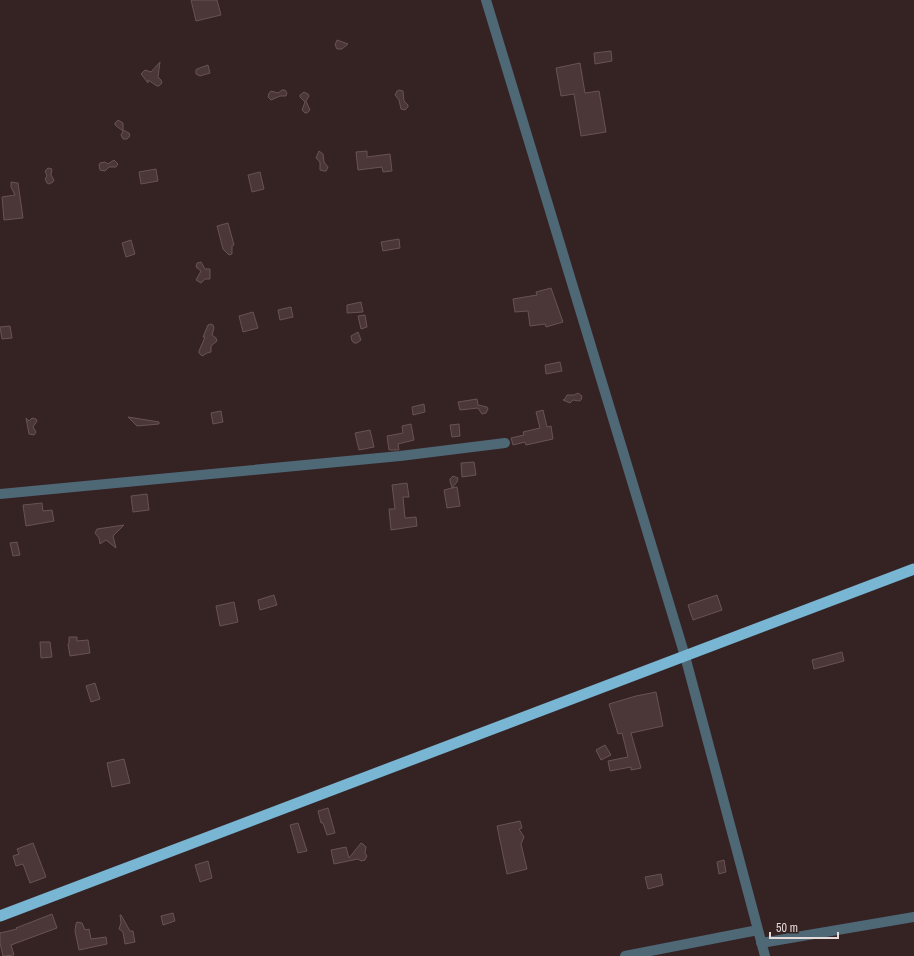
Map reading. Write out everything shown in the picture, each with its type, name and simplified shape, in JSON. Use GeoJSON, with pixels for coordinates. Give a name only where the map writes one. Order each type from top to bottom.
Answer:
{"type":"FeatureCollection","features":[{"type":"Feature","properties":{"kind":"highway"},"geometry":{"type":"LineString","coordinates":[[0,916],[914,570]]}},
{"type":"Feature","properties":{"kind":"street"},"geometry":{"type":"LineString","coordinates":[[486,0],[685,656],[765,956]]}},
{"type":"Feature","properties":{"kind":"street"},"geometry":{"type":"LineString","coordinates":[[0,494],[385,457],[505,443]]}},
{"type":"Feature","properties":{"kind":"street"},"geometry":{"type":"LineString","coordinates":[[761,943],[914,917]]}},
{"type":"Feature","properties":{"kind":"street"},"geometry":{"type":"LineString","coordinates":[[625,956],[758,930]]}},
{"type":"Feature","properties":{"kind":"building"},"geometry":{"type":"Polygon","coordinates":[[[191,0],[217,0],[221,15],[196,21],[191,0]]]}},
{"type":"Feature","properties":{"kind":"building"},"geometry":{"type":"Polygon","coordinates":[[[337,40],[348,44],[342,49],[337,49],[335,45],[337,40]]]}},
{"type":"Feature","properties":{"kind":"building"},"geometry":{"type":"Polygon","coordinates":[[[611,51],[612,61],[595,64],[594,53],[611,51]]]}},
{"type":"Feature","properties":{"kind":"building"},"geometry":{"type":"Polygon","coordinates":[[[160,62],[158,77],[162,83],[157,86],[148,80],[148,83],[141,74],[145,70],[151,72],[160,62]]]}},
{"type":"Feature","properties":{"kind":"building"},"geometry":{"type":"Polygon","coordinates":[[[580,63],[585,93],[599,91],[606,132],[581,136],[574,94],[561,96],[556,68],[580,63]]]}},
{"type":"Feature","properties":{"kind":"building"},"geometry":{"type":"Polygon","coordinates":[[[208,65],[210,73],[200,76],[196,74],[197,69],[208,65]]]}},
{"type":"Feature","properties":{"kind":"building"},"geometry":{"type":"Polygon","coordinates":[[[285,90],[287,93],[286,96],[280,96],[271,100],[268,97],[271,91],[278,93],[285,90]]]}},
{"type":"Feature","properties":{"kind":"building"},"geometry":{"type":"Polygon","coordinates":[[[399,90],[403,91],[404,101],[408,105],[405,110],[401,109],[399,100],[395,95],[399,90]]]}},
{"type":"Feature","properties":{"kind":"building"},"geometry":{"type":"Polygon","coordinates":[[[304,92],[309,96],[306,101],[310,110],[307,113],[302,110],[305,102],[300,97],[300,95],[304,92]]]}},
{"type":"Feature","properties":{"kind":"building"},"geometry":{"type":"Polygon","coordinates":[[[118,120],[123,123],[123,130],[129,133],[130,136],[127,139],[123,139],[121,135],[123,131],[115,125],[118,120]]]}},
{"type":"Feature","properties":{"kind":"building"},"geometry":{"type":"Polygon","coordinates":[[[319,151],[323,154],[324,162],[328,167],[326,171],[320,170],[320,162],[316,158],[319,151]]]}},
{"type":"Feature","properties":{"kind":"building"},"geometry":{"type":"Polygon","coordinates":[[[367,151],[367,157],[390,154],[392,171],[383,172],[382,167],[358,170],[356,152],[367,151]]]}},
{"type":"Feature","properties":{"kind":"building"},"geometry":{"type":"Polygon","coordinates":[[[114,160],[118,164],[116,167],[109,167],[105,171],[100,170],[100,163],[105,162],[108,164],[114,160]]]}},
{"type":"Feature","properties":{"kind":"building"},"geometry":{"type":"Polygon","coordinates":[[[48,168],[52,169],[51,175],[54,180],[49,184],[45,179],[47,176],[45,171],[48,168]]]}},
{"type":"Feature","properties":{"kind":"building"},"geometry":{"type":"Polygon","coordinates":[[[156,169],[158,181],[141,184],[139,172],[156,169]]]}},
{"type":"Feature","properties":{"kind":"building"},"geometry":{"type":"Polygon","coordinates":[[[260,172],[264,189],[252,192],[248,175],[260,172]]]}},
{"type":"Feature","properties":{"kind":"building"},"geometry":{"type":"Polygon","coordinates":[[[11,182],[18,183],[23,218],[4,220],[2,197],[15,195],[11,187],[11,182]]]}},
{"type":"Feature","properties":{"kind":"building"},"geometry":{"type":"Polygon","coordinates":[[[228,223],[234,245],[232,246],[232,254],[229,255],[223,249],[217,226],[228,223]]]}},
{"type":"Feature","properties":{"kind":"building"},"geometry":{"type":"Polygon","coordinates":[[[399,239],[400,248],[383,251],[381,242],[399,239]]]}},
{"type":"Feature","properties":{"kind":"building"},"geometry":{"type":"Polygon","coordinates":[[[131,240],[135,254],[126,257],[122,243],[131,240]]]}},
{"type":"Feature","properties":{"kind":"building"},"geometry":{"type":"Polygon","coordinates":[[[201,262],[205,269],[210,269],[210,279],[205,279],[201,283],[196,280],[201,271],[196,267],[197,263],[201,262]]]}},
{"type":"Feature","properties":{"kind":"building"},"geometry":{"type":"Polygon","coordinates":[[[551,288],[563,322],[546,327],[545,324],[530,326],[528,311],[515,312],[513,299],[537,295],[536,292],[551,288]]]}},
{"type":"Feature","properties":{"kind":"building"},"geometry":{"type":"Polygon","coordinates":[[[361,302],[363,312],[347,313],[347,305],[361,302]]]}},
{"type":"Feature","properties":{"kind":"building"},"geometry":{"type":"Polygon","coordinates":[[[291,307],[293,317],[280,320],[278,310],[291,307]]]}},
{"type":"Feature","properties":{"kind":"building"},"geometry":{"type":"Polygon","coordinates":[[[253,312],[258,328],[243,332],[239,316],[253,312]]]}},
{"type":"Feature","properties":{"kind":"building"},"geometry":{"type":"Polygon","coordinates":[[[365,315],[367,327],[361,329],[358,316],[365,315]]]}},
{"type":"Feature","properties":{"kind":"building"},"geometry":{"type":"Polygon","coordinates":[[[211,324],[214,328],[212,335],[217,341],[211,346],[211,352],[202,356],[199,351],[208,325],[211,324]]]}},
{"type":"Feature","properties":{"kind":"building"},"geometry":{"type":"Polygon","coordinates":[[[10,326],[12,338],[2,339],[0,327],[10,326]]]}},
{"type":"Feature","properties":{"kind":"building"},"geometry":{"type":"Polygon","coordinates":[[[358,332],[361,340],[354,343],[351,336],[358,332]]]}},
{"type":"Feature","properties":{"kind":"building"},"geometry":{"type":"Polygon","coordinates":[[[560,362],[562,371],[546,374],[545,365],[560,362]]]}},
{"type":"Feature","properties":{"kind":"building"},"geometry":{"type":"Polygon","coordinates":[[[578,393],[582,396],[581,400],[579,401],[573,400],[570,403],[563,400],[567,395],[574,395],[578,393]]]}},
{"type":"Feature","properties":{"kind":"building"},"geometry":{"type":"Polygon","coordinates":[[[477,399],[478,405],[487,407],[488,409],[486,413],[482,414],[478,408],[460,410],[458,402],[477,399]]]}},
{"type":"Feature","properties":{"kind":"building"},"geometry":{"type":"Polygon","coordinates":[[[424,404],[425,412],[413,415],[412,407],[424,404]]]}},
{"type":"Feature","properties":{"kind":"building"},"geometry":{"type":"Polygon","coordinates":[[[543,410],[547,427],[551,426],[553,439],[526,445],[525,442],[513,445],[511,438],[524,435],[523,432],[540,428],[536,412],[543,410]]]}},
{"type":"Feature","properties":{"kind":"building"},"geometry":{"type":"Polygon","coordinates":[[[221,411],[223,422],[213,424],[211,413],[221,411]]]}},
{"type":"Feature","properties":{"kind":"building"},"geometry":{"type":"Polygon","coordinates":[[[128,417],[159,422],[159,424],[137,426],[128,417]]]}},
{"type":"Feature","properties":{"kind":"building"},"geometry":{"type":"Polygon","coordinates":[[[26,418],[29,421],[32,418],[36,419],[37,421],[33,427],[36,432],[34,435],[29,434],[26,418]]]}},
{"type":"Feature","properties":{"kind":"building"},"geometry":{"type":"Polygon","coordinates":[[[411,424],[414,440],[398,444],[399,450],[389,450],[387,436],[403,433],[402,426],[411,424]]]}},
{"type":"Feature","properties":{"kind":"building"},"geometry":{"type":"Polygon","coordinates":[[[459,424],[460,436],[452,437],[450,425],[459,424]]]}},
{"type":"Feature","properties":{"kind":"building"},"geometry":{"type":"Polygon","coordinates":[[[370,430],[374,447],[359,450],[355,433],[370,430]]]}},
{"type":"Feature","properties":{"kind":"building"},"geometry":{"type":"Polygon","coordinates":[[[474,462],[476,475],[462,477],[461,463],[474,462]]]}},
{"type":"Feature","properties":{"kind":"building"},"geometry":{"type":"Polygon","coordinates":[[[453,476],[458,478],[457,482],[452,488],[450,479],[453,476]]]}},
{"type":"Feature","properties":{"kind":"building"},"geometry":{"type":"Polygon","coordinates":[[[407,483],[409,497],[403,497],[405,518],[416,517],[417,526],[391,530],[389,509],[395,509],[392,485],[407,483]]]}},
{"type":"Feature","properties":{"kind":"building"},"geometry":{"type":"Polygon","coordinates":[[[457,487],[460,506],[447,508],[444,490],[457,487]]]}},
{"type":"Feature","properties":{"kind":"building"},"geometry":{"type":"Polygon","coordinates":[[[147,494],[149,510],[133,512],[131,496],[147,494]]]}},
{"type":"Feature","properties":{"kind":"building"},"geometry":{"type":"Polygon","coordinates":[[[42,503],[43,511],[52,510],[54,521],[26,526],[23,505],[42,503]]]}},
{"type":"Feature","properties":{"kind":"building"},"geometry":{"type":"Polygon","coordinates":[[[124,525],[113,536],[116,548],[106,540],[100,544],[99,538],[95,533],[97,529],[124,525]]]}},
{"type":"Feature","properties":{"kind":"building"},"geometry":{"type":"Polygon","coordinates":[[[17,542],[20,555],[13,556],[10,543],[17,542]]]}},
{"type":"Feature","properties":{"kind":"building"},"geometry":{"type":"Polygon","coordinates":[[[274,595],[277,605],[260,610],[258,600],[274,595]]]}},
{"type":"Feature","properties":{"kind":"building"},"geometry":{"type":"Polygon","coordinates":[[[717,595],[722,610],[693,620],[688,605],[717,595]]]}},
{"type":"Feature","properties":{"kind":"building"},"geometry":{"type":"Polygon","coordinates":[[[234,602],[238,622],[220,626],[216,606],[234,602]]]}},
{"type":"Feature","properties":{"kind":"building"},"geometry":{"type":"Polygon","coordinates":[[[69,637],[77,637],[77,641],[88,640],[90,653],[70,656],[68,644],[69,637]]]}},
{"type":"Feature","properties":{"kind":"building"},"geometry":{"type":"Polygon","coordinates":[[[40,642],[50,642],[52,657],[41,658],[40,642]]]}},
{"type":"Feature","properties":{"kind":"building"},"geometry":{"type":"Polygon","coordinates":[[[842,652],[844,661],[814,669],[812,660],[842,652]]]}},
{"type":"Feature","properties":{"kind":"building"},"geometry":{"type":"Polygon","coordinates":[[[95,683],[100,699],[91,702],[86,686],[95,683]]]}},
{"type":"Feature","properties":{"kind":"building"},"geometry":{"type":"Polygon","coordinates":[[[656,692],[663,726],[631,733],[641,768],[631,770],[631,767],[610,771],[608,761],[628,757],[622,733],[618,734],[609,704],[656,692]]]}},
{"type":"Feature","properties":{"kind":"building"},"geometry":{"type":"Polygon","coordinates":[[[605,745],[611,755],[601,760],[596,750],[605,745]]]}},
{"type":"Feature","properties":{"kind":"building"},"geometry":{"type":"Polygon","coordinates":[[[124,759],[130,783],[112,787],[107,763],[124,759]]]}},
{"type":"Feature","properties":{"kind":"building"},"geometry":{"type":"Polygon","coordinates":[[[328,808],[335,833],[327,835],[323,823],[321,823],[318,811],[328,808]]]}},
{"type":"Feature","properties":{"kind":"building"},"geometry":{"type":"Polygon","coordinates":[[[520,821],[522,828],[519,829],[524,837],[521,844],[527,869],[507,874],[497,826],[520,821]]]}},
{"type":"Feature","properties":{"kind":"building"},"geometry":{"type":"Polygon","coordinates":[[[298,823],[307,851],[298,853],[290,825],[298,823]]]}},
{"type":"Feature","properties":{"kind":"building"},"geometry":{"type":"Polygon","coordinates":[[[33,843],[46,877],[30,883],[23,864],[16,866],[13,856],[19,854],[17,849],[33,843]]]}},
{"type":"Feature","properties":{"kind":"building"},"geometry":{"type":"Polygon","coordinates":[[[361,843],[366,847],[365,853],[367,856],[365,860],[361,861],[358,859],[334,864],[331,850],[346,847],[349,858],[361,843]]]}},
{"type":"Feature","properties":{"kind":"building"},"geometry":{"type":"Polygon","coordinates":[[[724,860],[726,872],[719,874],[717,862],[724,860]]]}},
{"type":"Feature","properties":{"kind":"building"},"geometry":{"type":"Polygon","coordinates":[[[208,861],[212,878],[200,882],[195,865],[208,861]]]}},
{"type":"Feature","properties":{"kind":"building"},"geometry":{"type":"Polygon","coordinates":[[[661,874],[663,885],[648,889],[645,877],[661,874]]]}},
{"type":"Feature","properties":{"kind":"building"},"geometry":{"type":"Polygon","coordinates":[[[173,913],[175,921],[163,925],[161,916],[173,913]]]}},
{"type":"Feature","properties":{"kind":"building"},"geometry":{"type":"Polygon","coordinates":[[[52,914],[57,928],[11,945],[14,955],[3,956],[0,943],[0,933],[17,929],[16,928],[52,914]]]}},
{"type":"Feature","properties":{"kind":"building"},"geometry":{"type":"Polygon","coordinates":[[[120,915],[130,931],[133,931],[135,942],[125,944],[123,932],[119,929],[121,923],[120,915]]]}},
{"type":"Feature","properties":{"kind":"building"},"geometry":{"type":"Polygon","coordinates":[[[77,922],[82,923],[85,930],[89,929],[91,939],[106,937],[107,944],[79,950],[75,931],[77,922]]]}}]}
